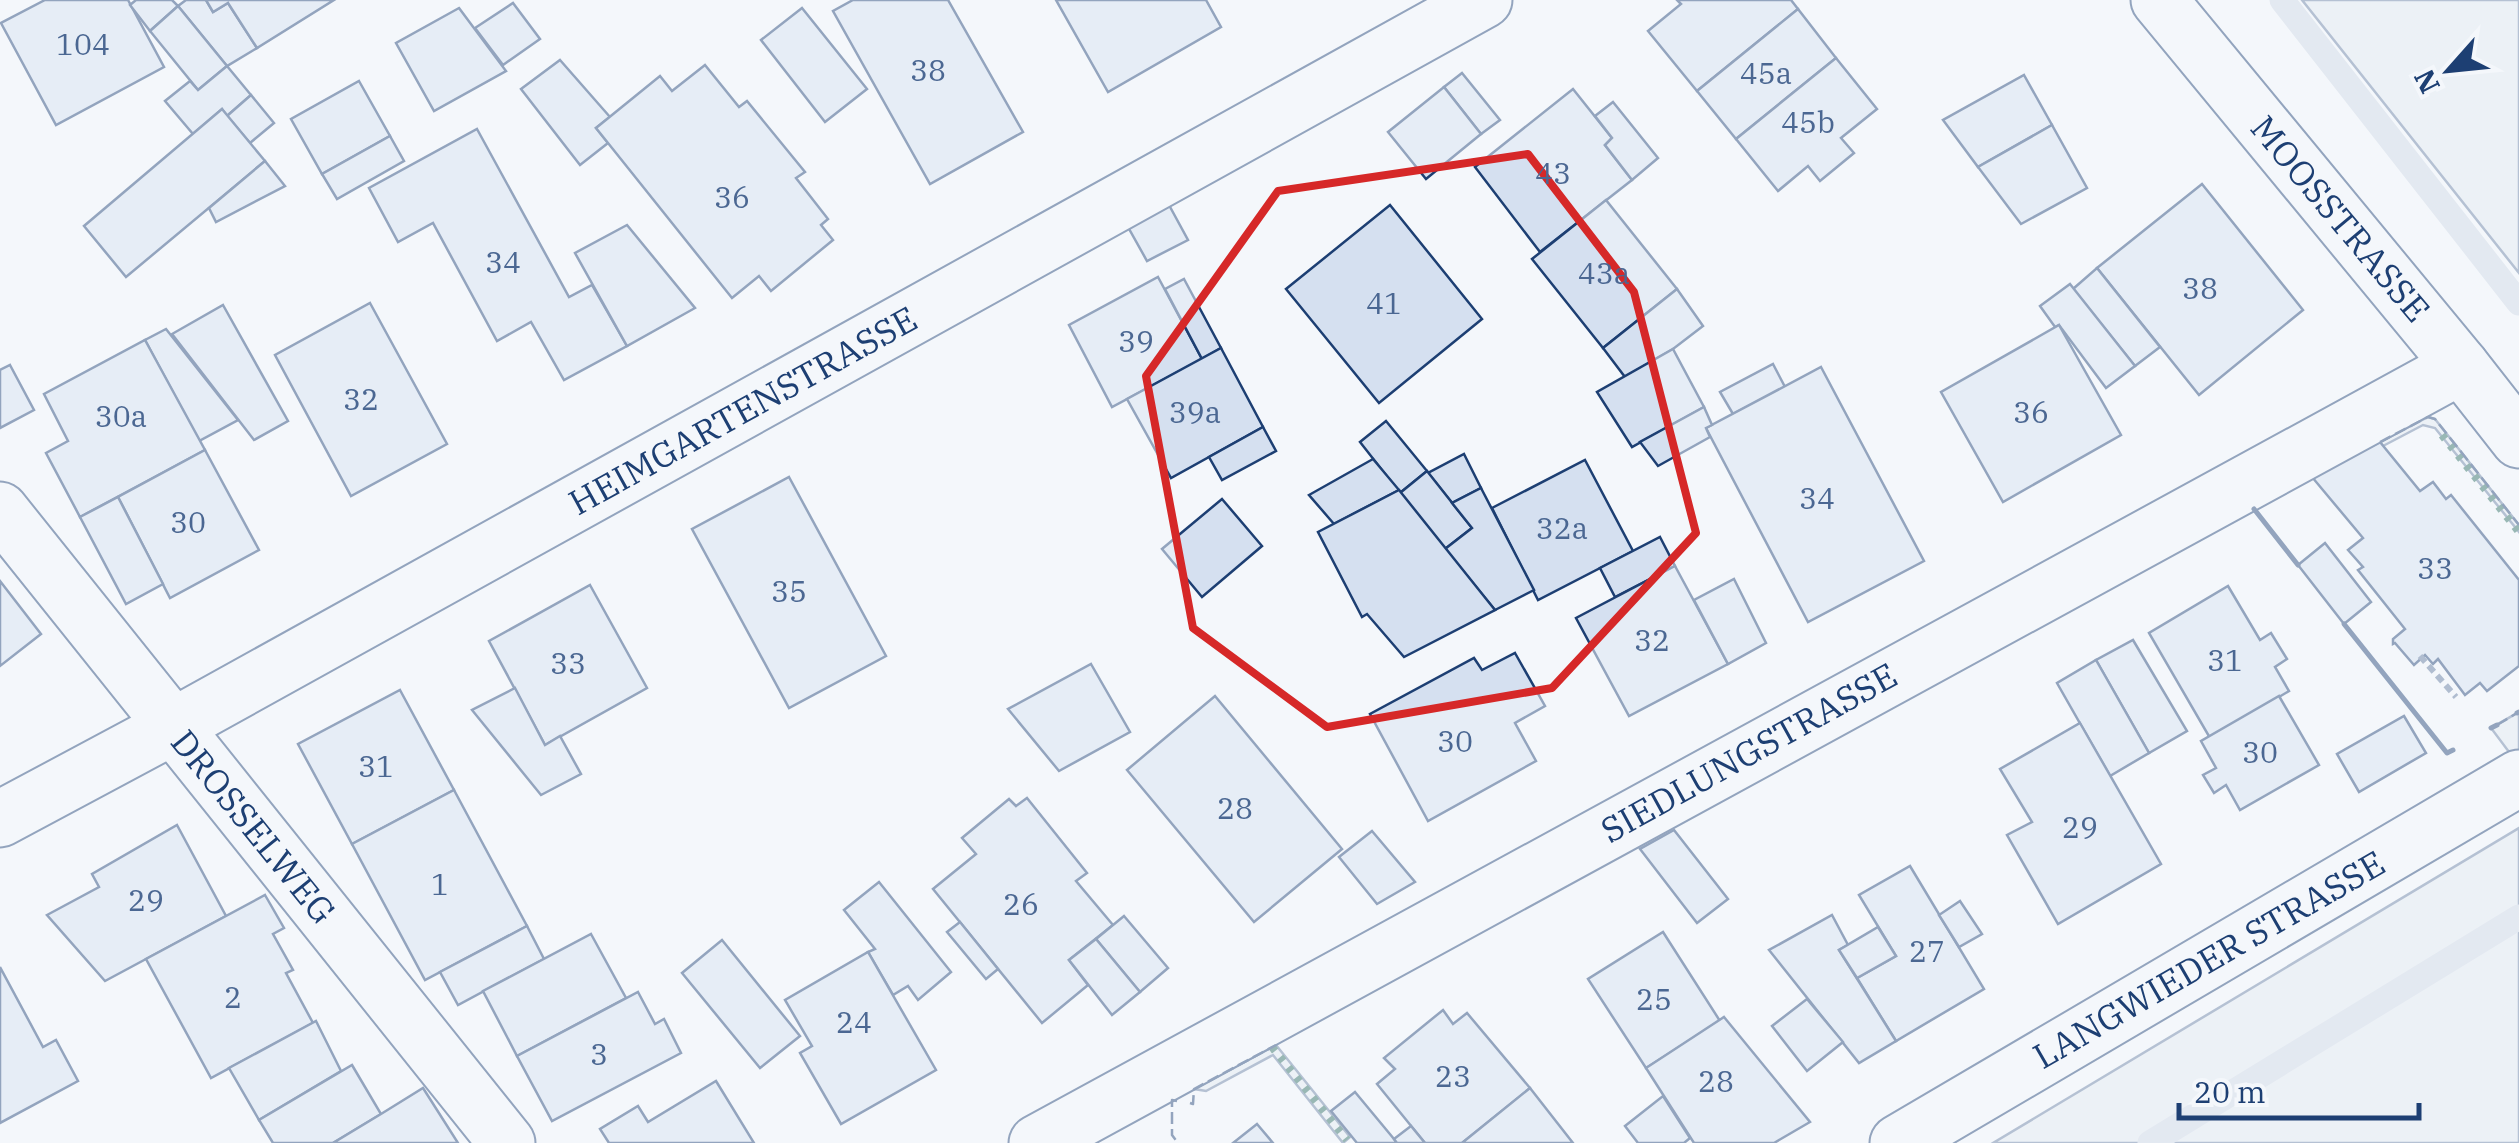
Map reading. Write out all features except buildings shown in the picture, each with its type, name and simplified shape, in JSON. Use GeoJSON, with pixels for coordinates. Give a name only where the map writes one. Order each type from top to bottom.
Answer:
{"type":"FeatureCollection","features":[{"type":"Feature","properties":{"kind":"street","name":"HEIMGARTENSTRASSE"},"geometry":{"type":"LineString","coordinates":[[0,819],[1484,0]]}},
{"type":"Feature","properties":{"kind":"street","name":"MOOSSTRASSE"},"geometry":{"type":"LineString","coordinates":[[2159,0],[2519,440]]}},
{"type":"Feature","properties":{"kind":"street","name":"SIEDLUNGSTRASSE"},"geometry":{"type":"LineString","coordinates":[[1037,1143],[2461,366]]}},
{"type":"Feature","properties":{"kind":"street","name":"DROSSELWEG"},"geometry":{"type":"LineString","coordinates":[[0,510],[508,1143]]}},
{"type":"Feature","properties":{"kind":"street","name":"LANGWIEDER STRASSE"},"geometry":{"type":"LineString","coordinates":[[1898,1143],[2519,778]]}},
{"type":"Feature","properties":{"kind":"path"},"geometry":{"type":"LineString","coordinates":[[2420,656],[2456,697]]}},
{"type":"Feature","properties":{"kind":"highlighted area"},"geometry":{"type":"Polygon","coordinates":[[[1528,154],[1634,292],[1696,533],[1552,688],[1327,727],[1193,628],[1146,376],[1278,191],[1528,154]]]}},
{"type":"Feature","properties":{"kind":"shaded area"},"geometry":{"type":"Polygon","coordinates":[[[2302,0],[2519,0],[2519,273],[2302,0]]]}},
{"type":"Feature","properties":{"kind":"shaded area"},"geometry":{"type":"Polygon","coordinates":[[[2428,417],[2435,419],[2519,525],[2519,532],[2435,428],[2423,425],[2383,446],[2380,442],[2428,417]]]}},
{"type":"Feature","properties":{"kind":"shaded area"},"geometry":{"type":"Polygon","coordinates":[[[2519,712],[2519,755],[2509,752],[2491,728],[2519,712]]]}},
{"type":"Feature","properties":{"kind":"shaded area"},"geometry":{"type":"Polygon","coordinates":[[[2519,828],[2519,1143],[1993,1143],[2519,828]]]}},
{"type":"Feature","properties":{"kind":"shaded area"},"geometry":{"type":"Polygon","coordinates":[[[1276,1045],[1350,1137],[1343,1143],[1273,1055],[1206,1091],[1194,1089],[1276,1045]]]}},
{"type":"Feature","properties":{"kind":"waterway"},"geometry":{"type":"LineString","coordinates":[[2282,0],[2519,303]]}},
{"type":"Feature","properties":{"kind":"waterway"},"geometry":{"type":"LineString","coordinates":[[2150,1143],[2519,917]]}},
{"type":"Feature","properties":{"kind":"hedge"},"geometry":{"type":"LineString","coordinates":[[2442,435],[2519,532]]}},
{"type":"Feature","properties":{"kind":"hedge"},"geometry":{"type":"LineString","coordinates":[[1272,1047],[1347,1140]]}},
{"type":"Feature","properties":{"kind":"fence"},"geometry":{"type":"LineString","coordinates":[[2380,442],[2428,417],[2435,419],[2519,525]]}},
{"type":"Feature","properties":{"kind":"fence"},"geometry":{"type":"LineString","coordinates":[[2254,509],[2298,565]]}},
{"type":"Feature","properties":{"kind":"fence"},"geometry":{"type":"LineString","coordinates":[[2497,725],[2517,713]]}},
{"type":"Feature","properties":{"kind":"fence"},"geometry":{"type":"LineString","coordinates":[[1190,1103],[1193,1104],[1194,1089],[1276,1045]]}},
{"type":"Feature","properties":{"kind":"fence"},"geometry":{"type":"LineString","coordinates":[[1177,1101],[1172,1100],[1172,1135],[1178,1143]]}},
{"type":"Feature","properties":{"kind":"wall"},"geometry":{"type":"LineString","coordinates":[[2254,509],[2298,565]]}},
{"type":"Feature","properties":{"kind":"wall"},"geometry":{"type":"LineString","coordinates":[[2344,624],[2447,753],[2453,750]]}},
{"type":"Feature","properties":{"kind":"wall"},"geometry":{"type":"LineString","coordinates":[[2491,728],[2497,725]]}}]}
